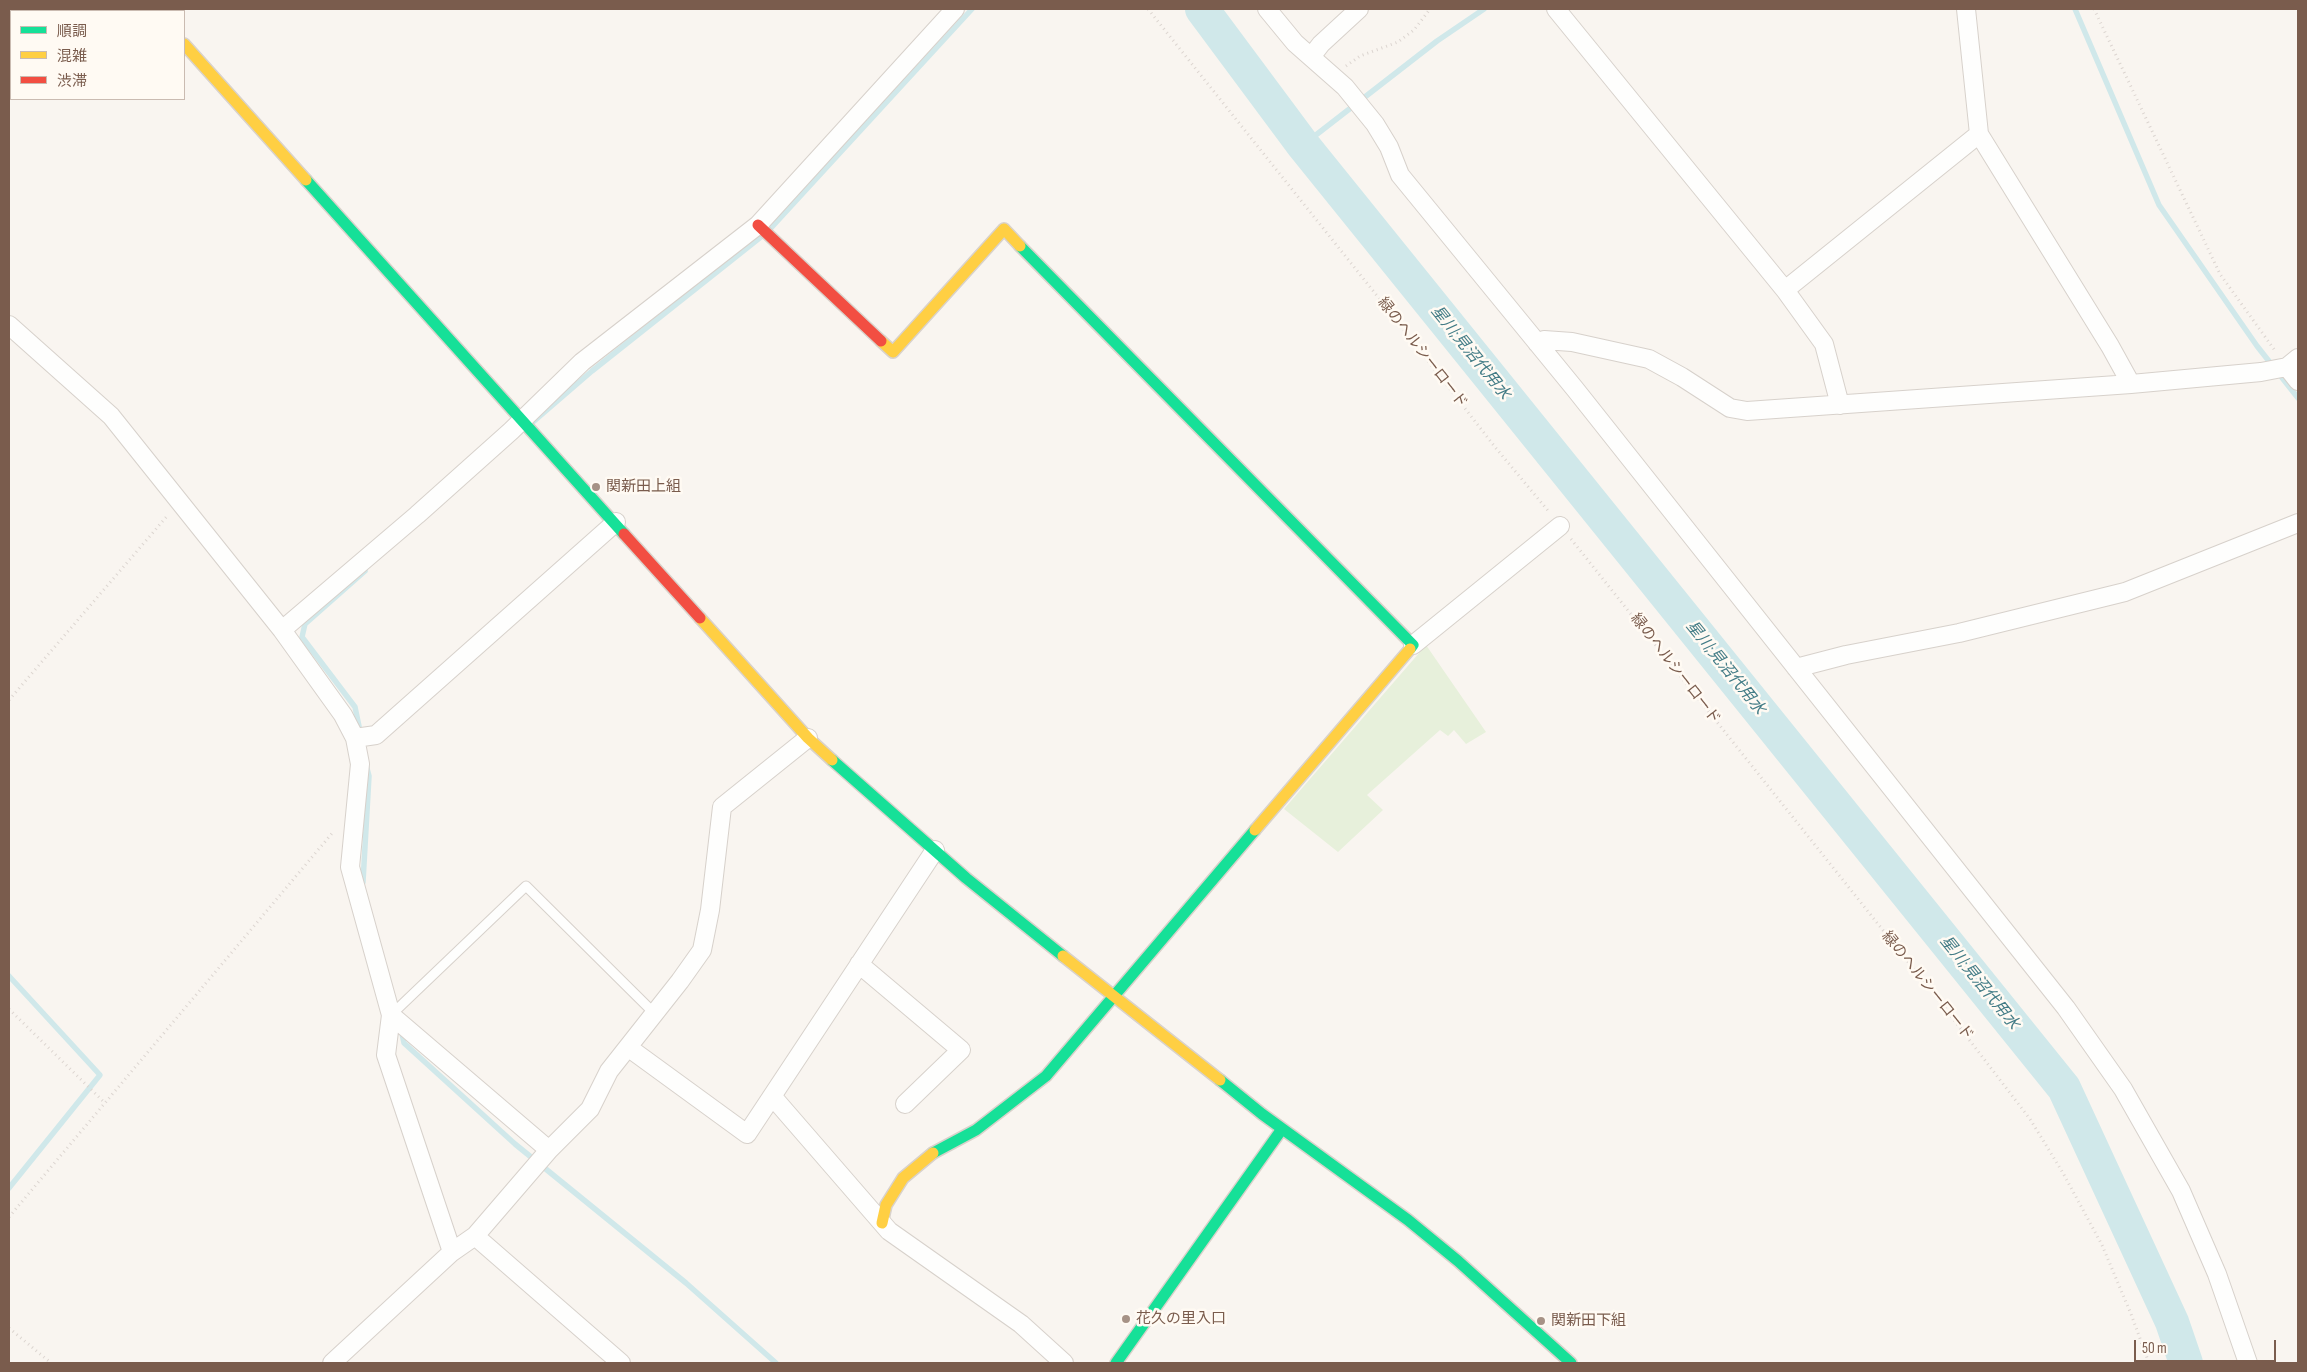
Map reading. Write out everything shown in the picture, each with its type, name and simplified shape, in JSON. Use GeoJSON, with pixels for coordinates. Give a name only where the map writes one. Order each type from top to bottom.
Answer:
{"type":"FeatureCollection","features":[{"type":"Feature","properties":{"kind":"street"},"geometry":{"type":"LineString","coordinates":[[282,630],[416,516],[582,362],[758,225],[955,9]]}},
{"type":"Feature","properties":{"kind":"street"},"geometry":{"type":"LineString","coordinates":[[1267,9],[1295,43],[1327,69],[1345,87],[1375,124],[1389,147],[1400,175],[1537,343],[2066,1008],[2124,1089],[2181,1191],[2217,1274],[2248,1363]]}},
{"type":"Feature","properties":{"kind":"street"},"geometry":{"type":"LineString","coordinates":[[1311,57],[1321,44],[1359,9]]}},
{"type":"Feature","properties":{"kind":"street"},"geometry":{"type":"LineString","coordinates":[[1556,9],[1784,290],[1824,344],[1840,405]]}},
{"type":"Feature","properties":{"kind":"street"},"geometry":{"type":"LineString","coordinates":[[1966,9],[1979,134],[2110,346],[2131,384]]}},
{"type":"Feature","properties":{"kind":"street"},"geometry":{"type":"LineString","coordinates":[[185,45],[616,522],[808,738],[966,878],[1282,1129],[1430,1238],[1571,1363]]}},
{"type":"Feature","properties":{"kind":"street"},"geometry":{"type":"LineString","coordinates":[[1784,290],[1979,134]]}},
{"type":"Feature","properties":{"kind":"street"},"geometry":{"type":"LineString","coordinates":[[758,225],[893,352],[1004,229],[1413,645]]}},
{"type":"Feature","properties":{"kind":"street"},"geometry":{"type":"LineString","coordinates":[[9,325],[111,416],[282,630],[343,715],[355,738],[360,764],[350,867],[391,1015],[386,1055],[452,1252]]}},
{"type":"Feature","properties":{"kind":"street"},"geometry":{"type":"LineString","coordinates":[[1537,343],[1544,340],[1572,342],[1649,359],[1682,377],[1730,408],[1747,411],[2131,384],[2295,369]]}},
{"type":"Feature","properties":{"kind":"street"},"geometry":{"type":"LineString","coordinates":[[355,738],[376,735],[616,522]]}},
{"type":"Feature","properties":{"kind":"street"},"geometry":{"type":"LineString","coordinates":[[1796,668],[1846,655],[1959,633],[2124,592],[2298,523]]}},
{"type":"Feature","properties":{"kind":"street"},"geometry":{"type":"LineString","coordinates":[[882,1223],[886,1205],[904,1178],[933,1153],[976,1130],[1046,1076],[1413,645],[1560,526]]}},
{"type":"Feature","properties":{"kind":"street"},"geometry":{"type":"LineString","coordinates":[[332,1363],[452,1252],[474,1236],[590,1108],[609,1071],[629,1048],[702,950],[710,910],[722,807],[808,738]]}},
{"type":"Feature","properties":{"kind":"street"},"geometry":{"type":"LineString","coordinates":[[629,1048],[747,1134],[935,850]]}},
{"type":"Feature","properties":{"kind":"street"},"geometry":{"type":"LineString","coordinates":[[859,964],[961,1050],[905,1104]]}},
{"type":"Feature","properties":{"kind":"street"},"geometry":{"type":"LineString","coordinates":[[391,1015],[550,1150]]}},
{"type":"Feature","properties":{"kind":"street"},"geometry":{"type":"LineString","coordinates":[[772,1096],[889,1231],[1021,1324],[1064,1363]]}},
{"type":"Feature","properties":{"kind":"street"},"geometry":{"type":"LineString","coordinates":[[1116,1363],[1282,1129]]}},
{"type":"Feature","properties":{"kind":"street"},"geometry":{"type":"LineString","coordinates":[[474,1236],[621,1363]]}},
{"type":"Feature","properties":{"kind":"lane"},"geometry":{"type":"LineString","coordinates":[[391,1015],[526,886],[655,1014]]}},
{"type":"Feature","properties":{"kind":"path","name":"緑のヘルシーロード"},"geometry":{"type":"LineString","coordinates":[[1148,9],[1410,337],[1495,447],[1941,1003],[2030,1119],[2063,1173],[2102,1245],[2149,1363]]}},
{"type":"Feature","properties":{"kind":"path"},"geometry":{"type":"LineString","coordinates":[[1344,68],[1360,56],[1398,42],[1414,30],[1430,9]]}},
{"type":"Feature","properties":{"kind":"path"},"geometry":{"type":"LineString","coordinates":[[2094,9],[2220,274],[2295,369]]}},
{"type":"Feature","properties":{"kind":"path"},"geometry":{"type":"LineString","coordinates":[[9,700],[180,501]]}},
{"type":"Feature","properties":{"kind":"path"},"geometry":{"type":"LineString","coordinates":[[9,1217],[338,826]]}},
{"type":"Feature","properties":{"kind":"path"},"geometry":{"type":"LineString","coordinates":[[9,1009],[105,1103]]}},
{"type":"Feature","properties":{"kind":"path"},"geometry":{"type":"LineString","coordinates":[[9,1328],[50,1363]]}},
{"type":"Feature","properties":{"kind":"green space"},"geometry":{"type":"Polygon","coordinates":[[[1426,645],[1486,732],[1466,744],[1454,730],[1448,736],[1440,730],[1367,795],[1383,810],[1338,852],[1284,809],[1426,645]]]}},
{"type":"Feature","properties":{"kind":"waterway"},"geometry":{"type":"LineString","coordinates":[[771,228],[972,9]]}},
{"type":"Feature","properties":{"kind":"waterway","name":"星川;見沼代用水"},"geometry":{"type":"LineString","coordinates":[[1202,9],[1303,145],[2064,1088],[2172,1322],[2186,1363]]}},
{"type":"Feature","properties":{"kind":"waterway"},"geometry":{"type":"LineString","coordinates":[[1303,145],[1437,41],[1484,9]]}},
{"type":"Feature","properties":{"kind":"waterway"},"geometry":{"type":"LineString","coordinates":[[2075,9],[2159,205],[2257,346],[2298,398]]}},
{"type":"Feature","properties":{"kind":"waterway"},"geometry":{"type":"LineString","coordinates":[[533,422],[592,371],[762,236]]}},
{"type":"Feature","properties":{"kind":"waterway"},"geometry":{"type":"LineString","coordinates":[[360,731],[355,707],[302,637],[305,624],[365,571]]}},
{"type":"Feature","properties":{"kind":"waterway"},"geometry":{"type":"LineString","coordinates":[[363,882],[369,776],[366,765]]}},
{"type":"Feature","properties":{"kind":"waterway"},"geometry":{"type":"LineString","coordinates":[[9,976],[100,1075],[9,1188]]}},
{"type":"Feature","properties":{"kind":"waterway"},"geometry":{"type":"LineString","coordinates":[[401,1029],[404,1043],[515,1144],[686,1283],[776,1363]]}},
{"type":"Feature","properties":{"kind":"traffic: fast"},"geometry":{"type":"LineString","coordinates":[[306,180],[624,534]]}},
{"type":"Feature","properties":{"kind":"traffic: fast"},"geometry":{"type":"LineString","coordinates":[[1020,246],[1413,645],[1410,649]]}},
{"type":"Feature","properties":{"kind":"traffic: fast"},"geometry":{"type":"LineString","coordinates":[[832,760],[966,878],[1063,956]]}},
{"type":"Feature","properties":{"kind":"traffic: fast"},"geometry":{"type":"LineString","coordinates":[[933,1153],[976,1130],[1046,1076],[1255,830]]}},
{"type":"Feature","properties":{"kind":"traffic: fast"},"geometry":{"type":"LineString","coordinates":[[1220,1080],[1262,1114],[1408,1220],[1458,1261],[1571,1363]]}},
{"type":"Feature","properties":{"kind":"traffic: fast"},"geometry":{"type":"LineString","coordinates":[[1116,1363],[1282,1129]]}},
{"type":"Feature","properties":{"kind":"traffic: slow"},"geometry":{"type":"LineString","coordinates":[[185,45],[306,180]]}},
{"type":"Feature","properties":{"kind":"traffic: slow"},"geometry":{"type":"LineString","coordinates":[[881,341],[893,352],[1004,229],[1020,246]]}},
{"type":"Feature","properties":{"kind":"traffic: slow"},"geometry":{"type":"LineString","coordinates":[[700,618],[808,738],[832,760]]}},
{"type":"Feature","properties":{"kind":"traffic: slow"},"geometry":{"type":"LineString","coordinates":[[1255,830],[1410,649]]}},
{"type":"Feature","properties":{"kind":"traffic: slow"},"geometry":{"type":"LineString","coordinates":[[1063,956],[1220,1080]]}},
{"type":"Feature","properties":{"kind":"traffic: slow"},"geometry":{"type":"LineString","coordinates":[[882,1223],[886,1205],[903,1178],[933,1153]]}},
{"type":"Feature","properties":{"kind":"traffic: jam"},"geometry":{"type":"LineString","coordinates":[[758,225],[881,341]]}},
{"type":"Feature","properties":{"kind":"traffic: jam"},"geometry":{"type":"LineString","coordinates":[[624,534],[700,618]]}},
{"type":"Feature","properties":{"kind":"place","name":"関新田上組"},"geometry":{"type":"Point","coordinates":[596,487]}},
{"type":"Feature","properties":{"kind":"place","name":"花久の里入口"},"geometry":{"type":"Point","coordinates":[1126,1319]}},
{"type":"Feature","properties":{"kind":"place","name":"関新田下組"},"geometry":{"type":"Point","coordinates":[1541,1321]}}]}
